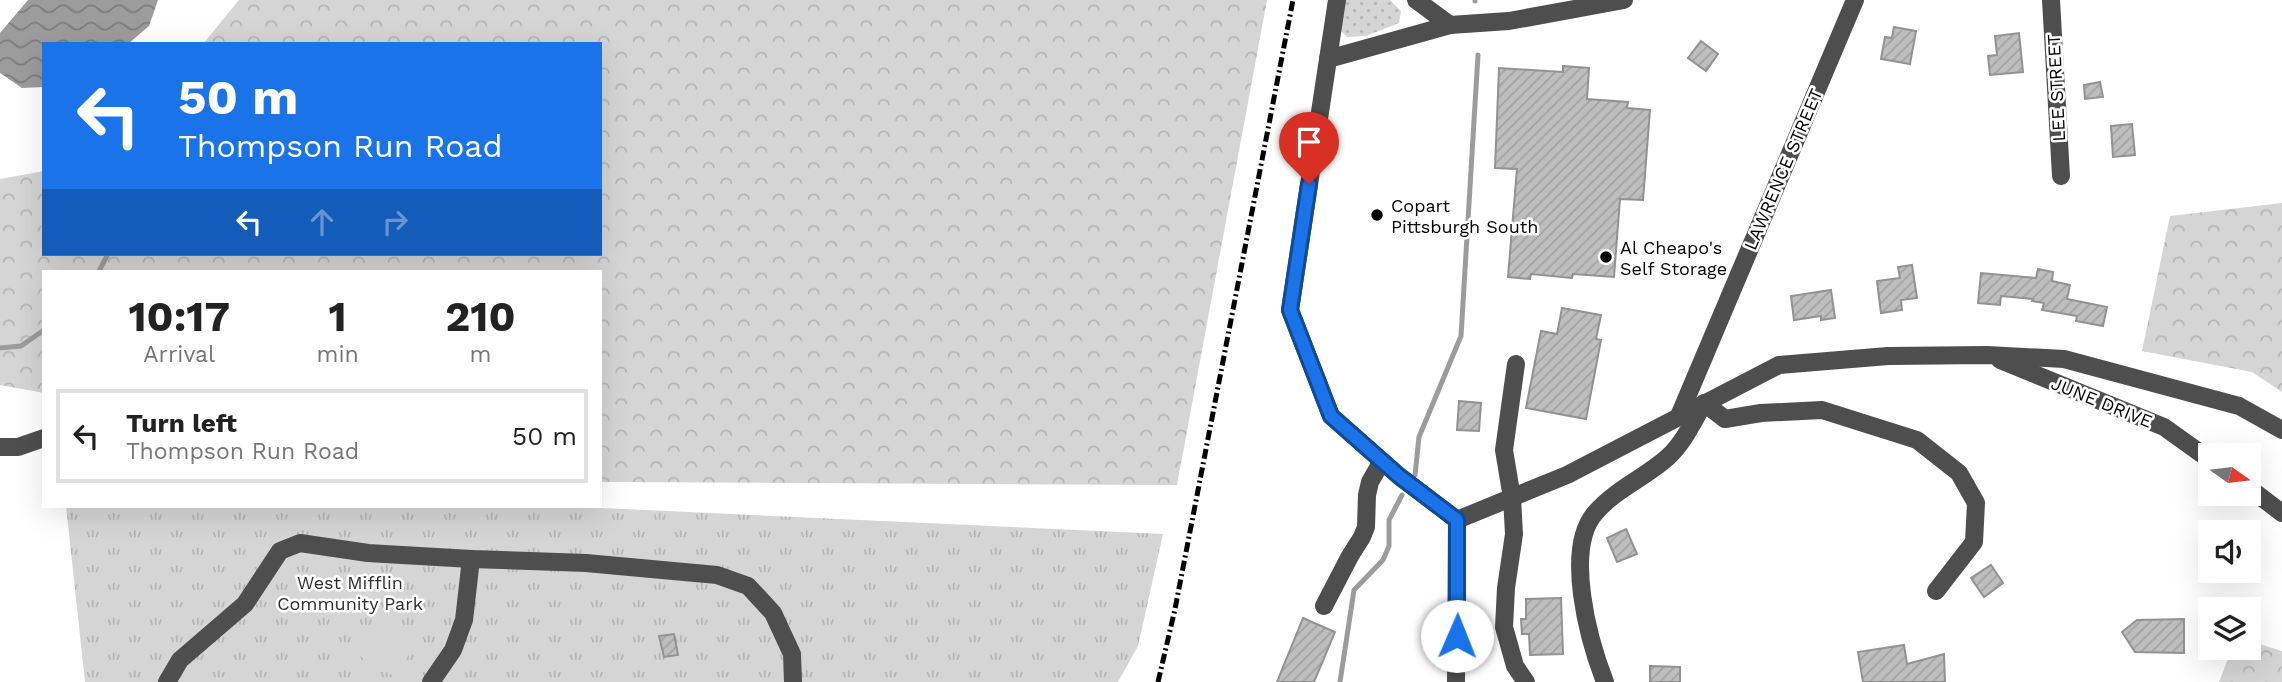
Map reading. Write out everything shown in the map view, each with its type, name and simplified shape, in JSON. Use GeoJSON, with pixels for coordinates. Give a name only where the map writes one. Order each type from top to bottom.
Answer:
{"type":"FeatureCollection","features":[{"type":"Feature","properties":{"kind":"street"},"geometry":{"type":"LineString","coordinates":[[1337,0],[1290,310],[1331,416],[1382,461],[1457,520]]}},
{"type":"Feature","properties":{"kind":"street"},"geometry":{"type":"LineString","coordinates":[[1416,0],[1450,25]]}},
{"type":"Feature","properties":{"kind":"street"},"geometry":{"type":"LineString","coordinates":[[1328,59],[1450,25],[1509,21],[1584,4],[1624,0]]}},
{"type":"Feature","properties":{"kind":"street","name":"LAWRENCE STREET"},"geometry":{"type":"LineString","coordinates":[[1679,416],[1855,0]]}},
{"type":"Feature","properties":{"kind":"street","name":"LEE STREET"},"geometry":{"type":"LineString","coordinates":[[2051,0],[2061,176]]}},
{"type":"Feature","properties":{"kind":"street"},"geometry":{"type":"LineString","coordinates":[[1457,520],[1567,475],[1779,365],[1888,356],[1987,355],[2064,359],[2239,406],[2282,430]]}},
{"type":"Feature","properties":{"kind":"street","name":"JUNE DRIVE"},"geometry":{"type":"LineString","coordinates":[[1987,355],[2164,426],[2198,451]]}},
{"type":"Feature","properties":{"kind":"street"},"geometry":{"type":"LineString","coordinates":[[1516,363],[1504,450],[1512,498],[1514,534],[1506,588],[1504,627],[1515,666],[1526,682]]}},
{"type":"Feature","properties":{"kind":"street"},"geometry":{"type":"LineString","coordinates":[[1704,403],[1725,419],[1761,413],[1822,410],[1917,440],[1958,473],[1976,503],[1974,542],[1936,591]]}},
{"type":"Feature","properties":{"kind":"street"},"geometry":{"type":"LineString","coordinates":[[1605,682],[1597,662],[1583,602],[1581,555],[1584,530],[1595,512],[1669,457],[1704,403]]}},
{"type":"Feature","properties":{"kind":"street"},"geometry":{"type":"LineString","coordinates":[[0,447],[19,446],[42,439]]}},
{"type":"Feature","properties":{"kind":"street"},"geometry":{"type":"LineString","coordinates":[[1324,606],[1366,527],[1370,482],[1382,461]]}},
{"type":"Feature","properties":{"kind":"street"},"geometry":{"type":"LineString","coordinates":[[2261,497],[2282,513]]}},
{"type":"Feature","properties":{"kind":"street"},"geometry":{"type":"LineString","coordinates":[[1456,682],[1457,520]]}},
{"type":"Feature","properties":{"kind":"street"},"geometry":{"type":"LineString","coordinates":[[167,682],[180,660],[245,604],[279,551],[300,543],[369,553],[586,563],[717,575],[748,586],[773,612],[792,654],[793,682]]}},
{"type":"Feature","properties":{"kind":"street"},"geometry":{"type":"LineString","coordinates":[[431,682],[453,650],[464,620],[471,559]]}},
{"type":"Feature","properties":{"kind":"green space"},"geometry":{"type":"Polygon","coordinates":[[[239,0],[1267,0],[1177,485],[602,482],[602,270],[42,270],[42,393],[0,385],[0,179],[42,171],[42,256],[602,256],[602,42],[205,42],[239,0]]]}},
{"type":"Feature","properties":{"kind":"green space"},"geometry":{"type":"Polygon","coordinates":[[[1340,0],[1390,0],[1401,11],[1399,23],[1366,36],[1347,37],[1340,30],[1340,0]]]}},
{"type":"Feature","properties":{"kind":"green space"},"geometry":{"type":"Polygon","coordinates":[[[2282,203],[2282,392],[2252,372],[2142,351],[2170,216],[2282,203]]]}},
{"type":"Feature","properties":{"kind":"green space","name":"West Mifflin Community Park"},"geometry":{"type":"Polygon","coordinates":[[[66,508],[602,508],[1163,534],[1138,646],[1118,682],[85,682],[66,508]]]}},
{"type":"Feature","properties":{"kind":"green space"},"geometry":{"type":"Polygon","coordinates":[[[377,626],[414,644],[397,678],[358,655],[377,626]]]}},
{"type":"Feature","properties":{"kind":"green space"},"geometry":{"type":"Polygon","coordinates":[[[2261,645],[2282,651],[2282,682],[2219,682],[2227,660],[2261,660],[2261,645]]]}},
{"type":"Feature","properties":{"kind":"water"},"geometry":{"type":"Polygon","coordinates":[[[28,0],[158,0],[149,26],[130,42],[42,42],[42,87],[22,88],[0,73],[0,33],[28,0]]]}},
{"type":"Feature","properties":{"kind":"building"},"geometry":{"type":"Polygon","coordinates":[[[1894,27],[1916,31],[1910,64],[1881,59],[1885,37],[1892,38],[1894,27]]]}},
{"type":"Feature","properties":{"kind":"building"},"geometry":{"type":"Polygon","coordinates":[[[2019,33],[2023,72],[1990,75],[1988,56],[1997,55],[1995,36],[2019,33]]]}},
{"type":"Feature","properties":{"kind":"building"},"geometry":{"type":"Polygon","coordinates":[[[1701,41],[1718,54],[1706,71],[1688,58],[1701,41]]]}},
{"type":"Feature","properties":{"kind":"building"},"geometry":{"type":"Polygon","coordinates":[[[1563,66],[1589,68],[1587,99],[1628,102],[1627,108],[1650,110],[1643,200],[1620,199],[1614,277],[1573,274],[1572,278],[1531,274],[1530,279],[1508,277],[1517,169],[1495,168],[1499,68],[1563,72],[1563,66]]]}},
{"type":"Feature","properties":{"kind":"building"},"geometry":{"type":"Polygon","coordinates":[[[2100,82],[2103,97],[2085,99],[2084,85],[2100,82]]]}},
{"type":"Feature","properties":{"kind":"building"},"geometry":{"type":"Polygon","coordinates":[[[2132,124],[2135,155],[2113,157],[2111,126],[2132,124]]]}},
{"type":"Feature","properties":{"kind":"building"},"geometry":{"type":"Polygon","coordinates":[[[1912,265],[1917,298],[1901,300],[1902,310],[1881,313],[1877,281],[1900,278],[1898,267],[1912,265]]]}},
{"type":"Feature","properties":{"kind":"building"},"geometry":{"type":"Polygon","coordinates":[[[2038,269],[2053,272],[2052,281],[2070,285],[2067,299],[2107,307],[2103,326],[2076,321],[2077,316],[2042,310],[2044,303],[2032,301],[2033,299],[2001,296],[2000,305],[1978,303],[1981,273],[2036,278],[2038,269]]]}},
{"type":"Feature","properties":{"kind":"building"},"geometry":{"type":"Polygon","coordinates":[[[1831,290],[1835,318],[1821,320],[1821,316],[1794,320],[1791,296],[1831,290]]]}},
{"type":"Feature","properties":{"kind":"building"},"geometry":{"type":"Polygon","coordinates":[[[1562,308],[1601,315],[1596,339],[1601,340],[1586,419],[1526,408],[1541,331],[1557,334],[1562,308]]]}},
{"type":"Feature","properties":{"kind":"building"},"geometry":{"type":"Polygon","coordinates":[[[1459,401],[1481,403],[1479,431],[1457,430],[1459,401]]]}},
{"type":"Feature","properties":{"kind":"building"},"geometry":{"type":"Polygon","coordinates":[[[1626,529],[1637,554],[1617,562],[1607,538],[1626,529]]]}},
{"type":"Feature","properties":{"kind":"building"},"geometry":{"type":"Polygon","coordinates":[[[1991,565],[2003,583],[1984,597],[1971,578],[1991,565]]]}},
{"type":"Feature","properties":{"kind":"building"},"geometry":{"type":"Polygon","coordinates":[[[1561,598],[1563,654],[1530,655],[1529,634],[1522,634],[1521,619],[1526,619],[1526,599],[1561,598]]]}},
{"type":"Feature","properties":{"kind":"building"},"geometry":{"type":"Polygon","coordinates":[[[1303,618],[1335,632],[1314,682],[1277,682],[1303,618]]]}},
{"type":"Feature","properties":{"kind":"building"},"geometry":{"type":"Polygon","coordinates":[[[2184,619],[2184,653],[2135,652],[2122,632],[2137,620],[2184,619]]]}},
{"type":"Feature","properties":{"kind":"building"},"geometry":{"type":"Polygon","coordinates":[[[674,634],[678,655],[664,657],[659,636],[674,634]]]}},
{"type":"Feature","properties":{"kind":"building"},"geometry":{"type":"Polygon","coordinates":[[[1904,645],[1907,664],[1944,654],[1945,682],[1863,682],[1858,652],[1904,645]]]}},
{"type":"Feature","properties":{"kind":"building"},"geometry":{"type":"Polygon","coordinates":[[[1650,666],[1680,667],[1680,682],[1650,682],[1650,666]]]}},
{"type":"Feature","properties":{"kind":"waterway"},"geometry":{"type":"LineString","coordinates":[[1415,475],[1419,437],[1461,336],[1478,55]]}},
{"type":"Feature","properties":{"kind":"waterway"},"geometry":{"type":"LineString","coordinates":[[100,270],[107,256]]}},
{"type":"Feature","properties":{"kind":"waterway"},"geometry":{"type":"LineString","coordinates":[[0,348],[21,346],[42,331]]}},
{"type":"Feature","properties":{"kind":"waterway"},"geometry":{"type":"LineString","coordinates":[[1340,682],[1354,590],[1383,560],[1389,546],[1389,520],[1402,495]]}},
{"type":"Feature","properties":{"kind":"railway"},"geometry":{"type":"LineString","coordinates":[[1158,682],[1175,609],[1293,0]]}},
{"type":"Feature","properties":{"kind":"place","name":"Copart Pittsburgh South"},"geometry":{"type":"Point","coordinates":[1377,215]}},
{"type":"Feature","properties":{"kind":"place","name":"Al Cheapo's Self Storage"},"geometry":{"type":"Point","coordinates":[1606,257]}},
{"type":"Feature","properties":{"kind":"route"},"geometry":{"type":"LineString","coordinates":[[1309,184],[1290,310],[1331,416],[1399,476],[1457,520],[1457,636]]}}]}
